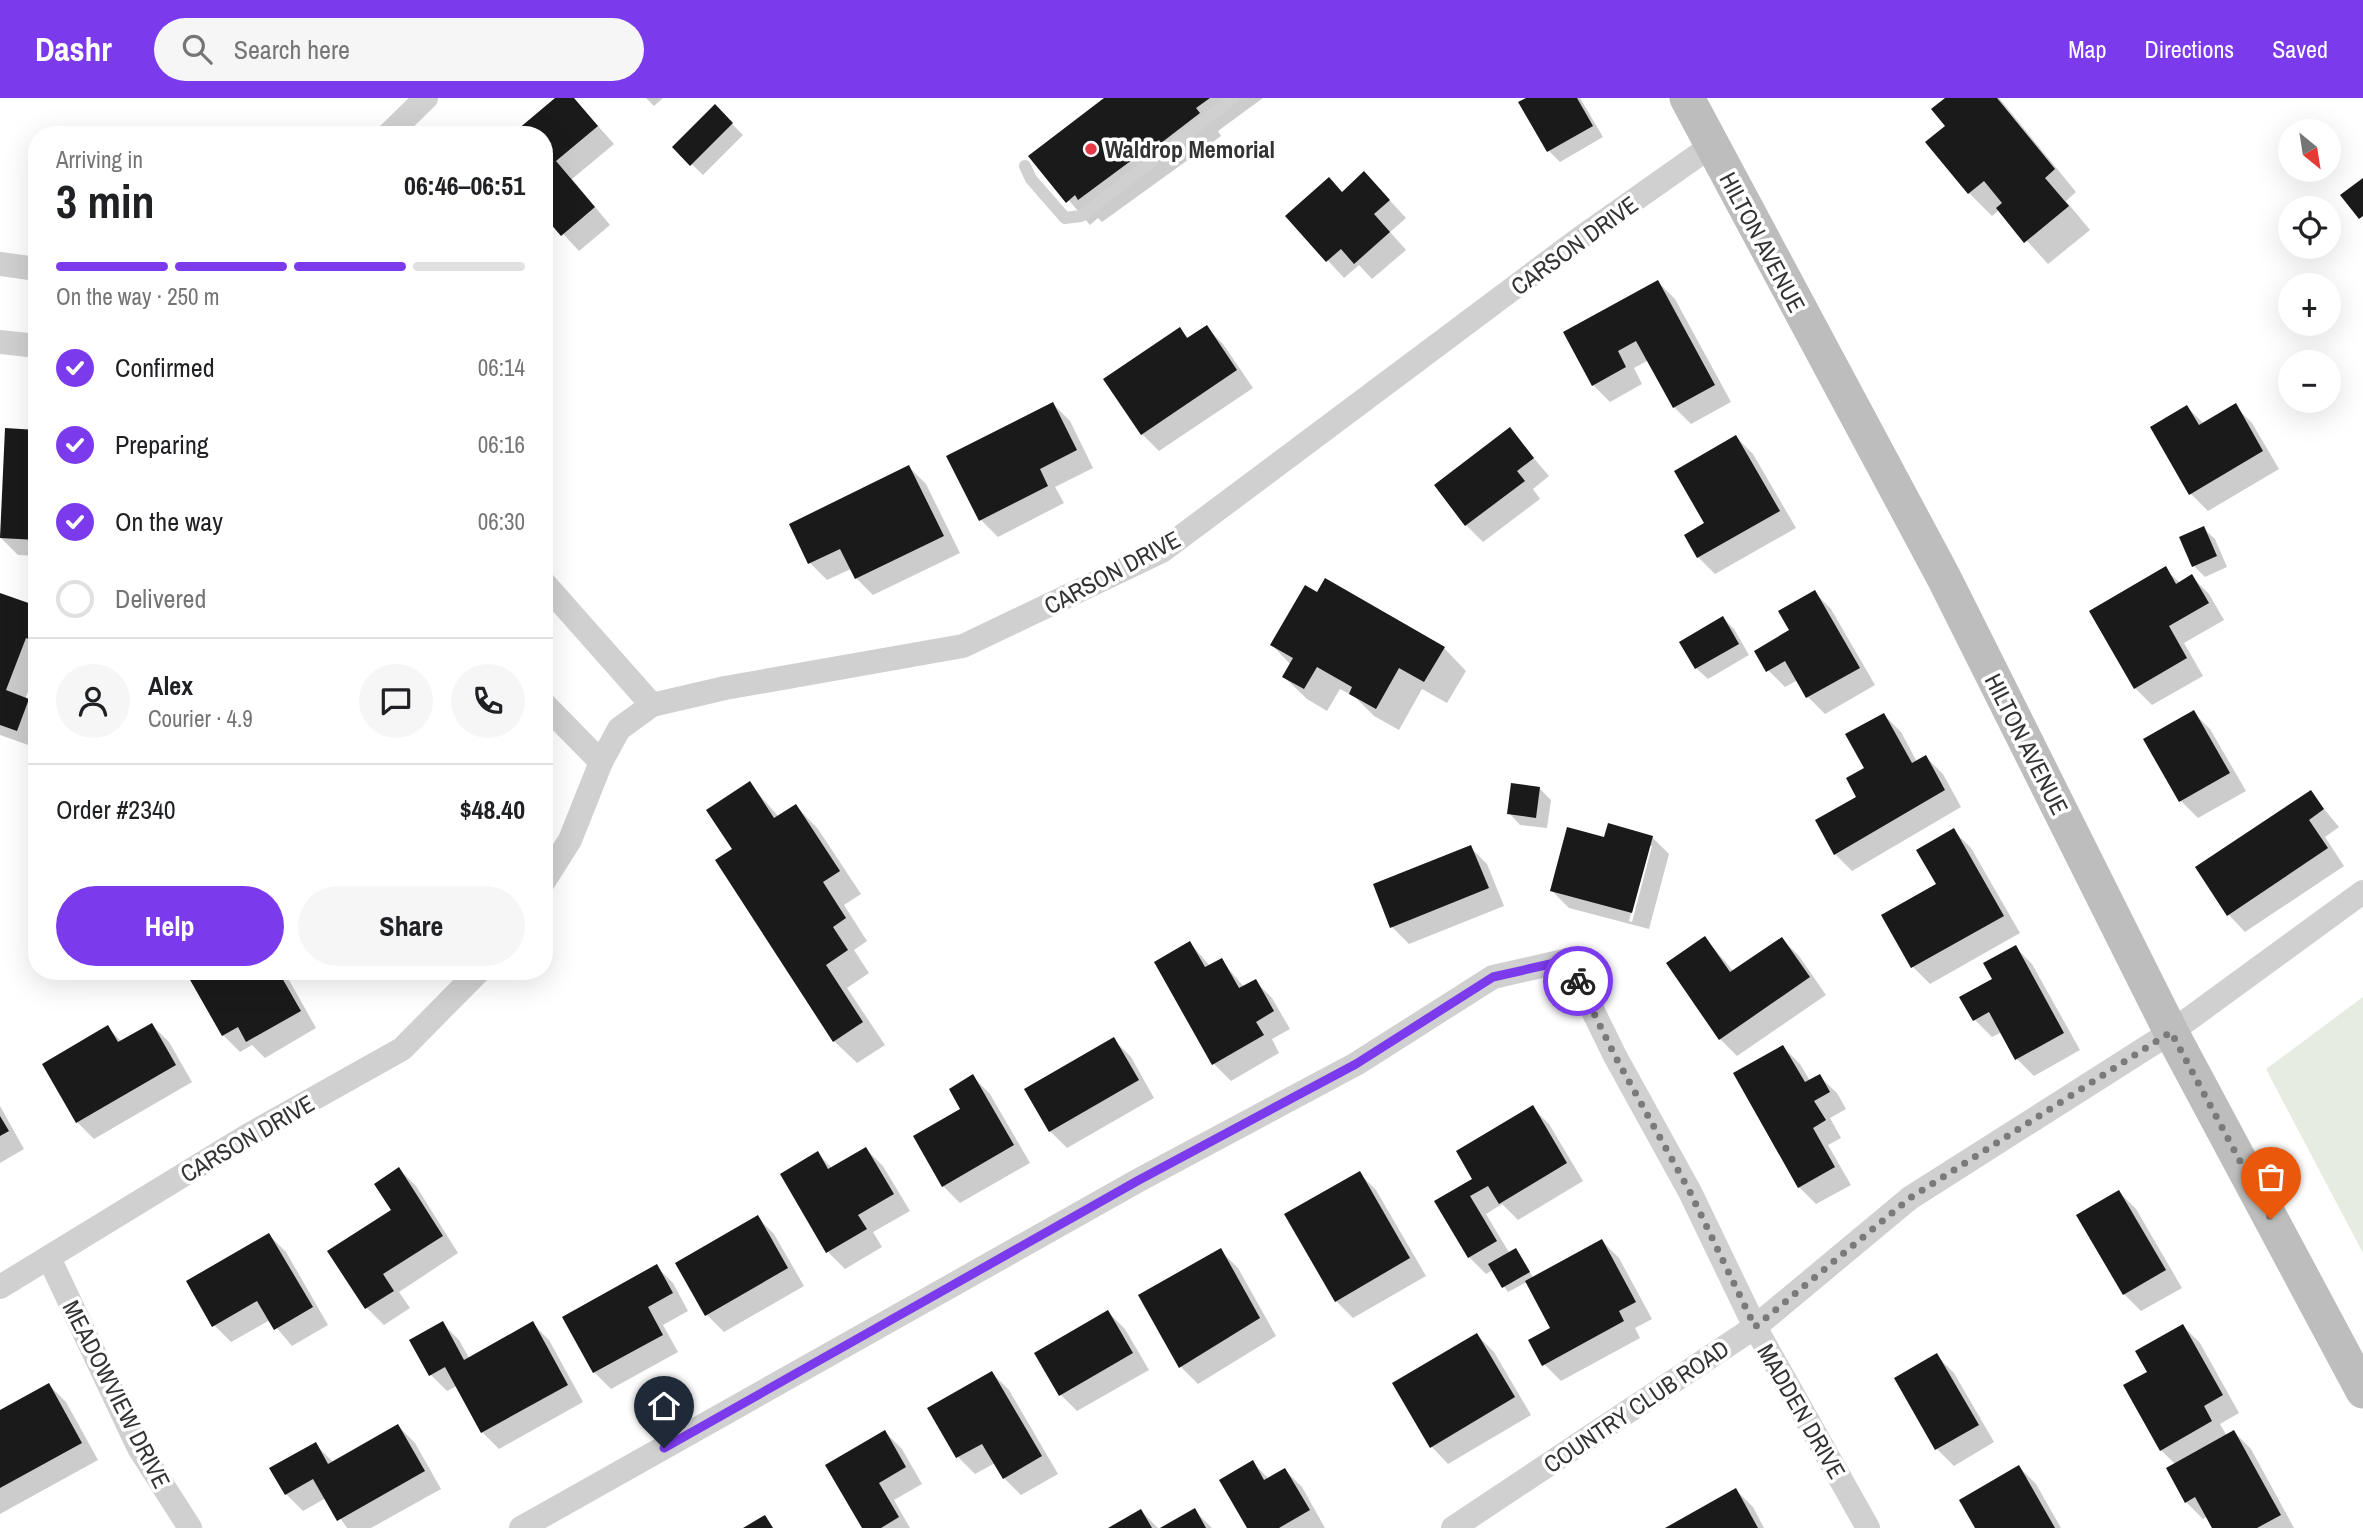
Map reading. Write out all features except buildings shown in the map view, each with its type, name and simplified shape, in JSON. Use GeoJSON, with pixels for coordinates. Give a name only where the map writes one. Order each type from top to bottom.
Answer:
{"type":"FeatureCollection","features":[{"type":"Feature","properties":{"kind":"street"},"geometry":{"type":"LineString","coordinates":[[397,126],[426,98]]}},
{"type":"Feature","properties":{"kind":"street","name":"HILTON AVENUE"},"geometry":{"type":"LineString","coordinates":[[1687,98],[1944,578],[2171,1032],[2363,1391]]}},
{"type":"Feature","properties":{"kind":"street","name":"CARSON DRIVE"},"geometry":{"type":"LineString","coordinates":[[553,867],[570,840],[601,762],[620,729],[652,705],[726,688],[963,646],[1162,551],[1579,239],[1711,146]]}},
{"type":"Feature","properties":{"kind":"street"},"geometry":{"type":"LineString","coordinates":[[0,264],[28,268]]}},
{"type":"Feature","properties":{"kind":"street"},"geometry":{"type":"LineString","coordinates":[[0,342],[28,345]]}},
{"type":"Feature","properties":{"kind":"street"},"geometry":{"type":"LineString","coordinates":[[553,593],[652,705]]}},
{"type":"Feature","properties":{"kind":"street"},"geometry":{"type":"LineString","coordinates":[[553,713],[601,762]]}},
{"type":"Feature","properties":{"kind":"street","name":"COUNTRY CLUB ROAD"},"geometry":{"type":"LineString","coordinates":[[1453,1528],[1755,1327],[1910,1198],[2171,1032],[2363,892]]}},
{"type":"Feature","properties":{"kind":"street","name":"MADDEN DRIVE"},"geometry":{"type":"LineString","coordinates":[[521,1528],[1139,1180],[1356,1064],[1493,977],[1568,960],[1690,1192],[1755,1327],[1868,1528]]}},
{"type":"Feature","properties":{"kind":"street","name":"CARSON DRIVE"},"geometry":{"type":"LineString","coordinates":[[0,1287],[247,1136],[402,1049],[471,980]]}},
{"type":"Feature","properties":{"kind":"street","name":"MEADOWVIEW DRIVE"},"geometry":{"type":"LineString","coordinates":[[49,1258],[139,1448],[190,1528]]}},
{"type":"Feature","properties":{"kind":"lane"},"geometry":{"type":"LineString","coordinates":[[1025,166],[1031,179],[1065,218],[1081,216],[1233,98]]}},
{"type":"Feature","properties":{"kind":"shaded area"},"geometry":{"type":"Polygon","coordinates":[[[2363,997],[2363,1253],[2266,1069],[2363,997]]]}},
{"type":"Feature","properties":{"kind":"way so far"},"geometry":{"type":"LineString","coordinates":[[1578,981],[1615,1056],[1690,1192],[1755,1327],[1910,1198],[2171,1032],[2271,1219]]}},
{"type":"Feature","properties":{"kind":"place","name":"Waldrop Memorial"},"geometry":{"type":"Point","coordinates":[1091,149]}},
{"type":"Feature","properties":{"kind":"route"},"geometry":{"type":"LineString","coordinates":[[664,1448],[1139,1180],[1356,1064],[1493,977],[1568,960],[1578,981]]}}]}
